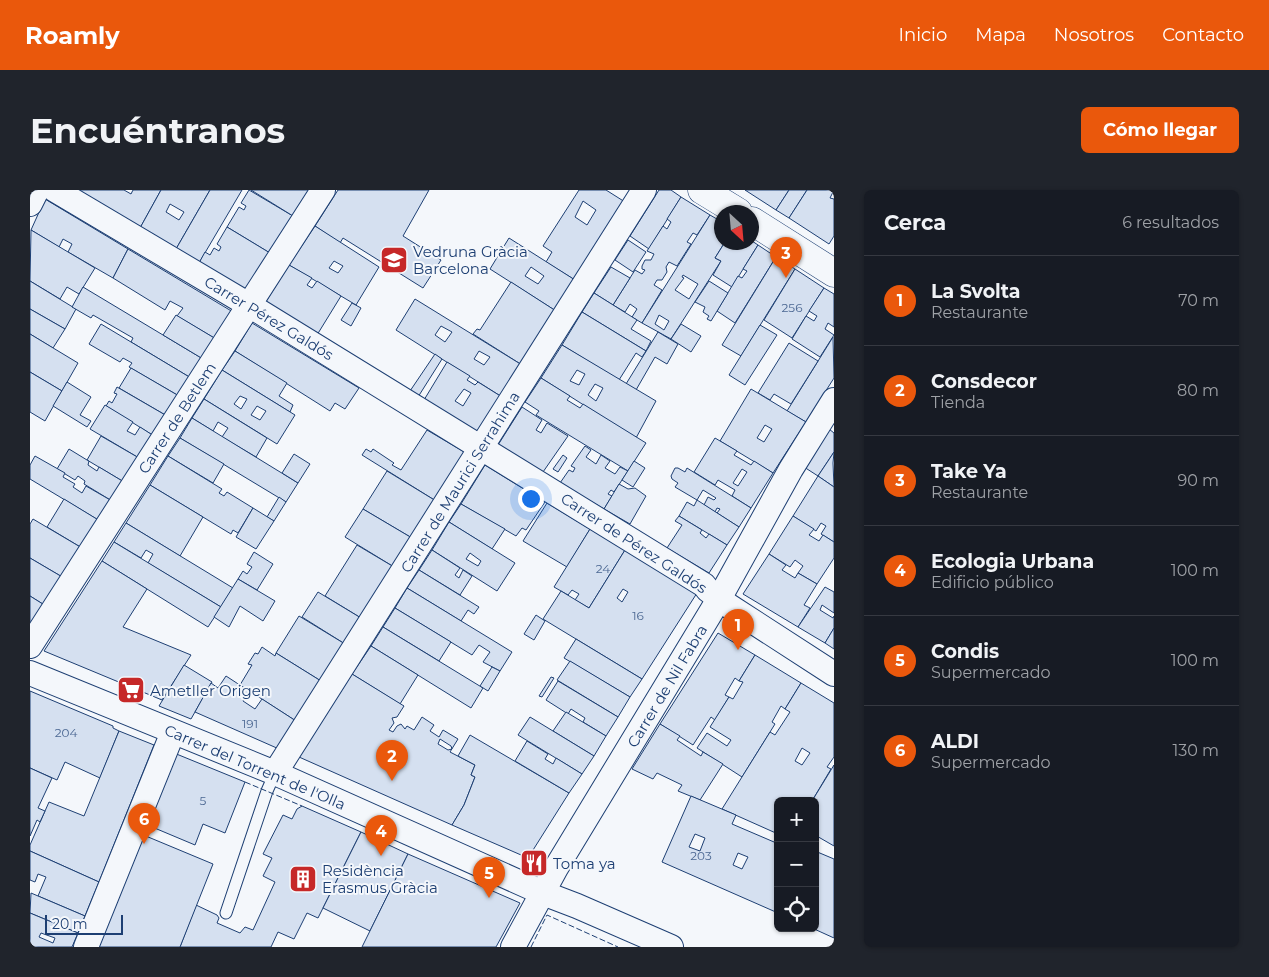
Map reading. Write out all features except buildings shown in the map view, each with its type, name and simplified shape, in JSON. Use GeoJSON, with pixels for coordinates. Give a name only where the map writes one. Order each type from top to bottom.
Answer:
{"type":"FeatureCollection","features":[{"type":"Feature","properties":{"kind":"street"},"geometry":{"type":"LineString","coordinates":[[30,204],[37,190]]}},
{"type":"Feature","properties":{"kind":"street","name":"Carrer Pérez Galdós"},"geometry":{"type":"LineString","coordinates":[[55,190],[249,305],[483,448]]}},
{"type":"Feature","properties":{"kind":"street","name":"Carrer de Betlem"},"geometry":{"type":"LineString","coordinates":[[30,646],[323,190]]}},
{"type":"Feature","properties":{"kind":"street","name":"Carrer de Maurici Serrahima"},"geometry":{"type":"LineString","coordinates":[[276,774],[644,190]]}},
{"type":"Feature","properties":{"kind":"street"},"geometry":{"type":"LineString","coordinates":[[702,190],[727,205]]}},
{"type":"Feature","properties":{"kind":"street"},"geometry":{"type":"LineString","coordinates":[[759,225],[834,273]]}},
{"type":"Feature","properties":{"kind":"street","name":"Carrer de Nil Fabra"},"geometry":{"type":"LineString","coordinates":[[513,947],[556,868],[719,599],[792,469],[834,400]]}},
{"type":"Feature","properties":{"kind":"street","name":"Carrer de Pérez Galdós"},"geometry":{"type":"LineString","coordinates":[[483,448],[704,585],[719,599],[834,674]]}},
{"type":"Feature","properties":{"kind":"street","name":"Carrer del Torrent de l'Olla"},"geometry":{"type":"LineString","coordinates":[[30,673],[276,774],[543,893],[671,947]]}},
{"type":"Feature","properties":{"kind":"street"},"geometry":{"type":"LineString","coordinates":[[86,947],[173,732]]}},
{"type":"Feature","properties":{"kind":"lane"},"geometry":{"type":"LineString","coordinates":[[226,913],[267,791],[276,774]]}},
{"type":"Feature","properties":{"kind":"fence"},"geometry":{"type":"LineString","coordinates":[[245,782],[302,806]]}},
{"type":"Feature","properties":{"kind":"fence"},"geometry":{"type":"LineString","coordinates":[[531,947],[547,915],[618,947]]}},
{"type":"Feature","properties":{"kind":"place","name":"Vedruna Gràcia Barcelona"},"geometry":{"type":"Point","coordinates":[394,260]}},
{"type":"Feature","properties":{"kind":"place","name":"Take Ya"},"geometry":{"type":"Point","coordinates":[786,278]}},
{"type":"Feature","properties":{"kind":"place","name":"La Svolta"},"geometry":{"type":"Point","coordinates":[738,650]}},
{"type":"Feature","properties":{"kind":"place","name":"Ametller Origen"},"geometry":{"type":"Point","coordinates":[131,690]}},
{"type":"Feature","properties":{"kind":"place","name":"Consdecor"},"geometry":{"type":"Point","coordinates":[392,781]}},
{"type":"Feature","properties":{"kind":"place","name":"ALDI"},"geometry":{"type":"Point","coordinates":[144,844]}},
{"type":"Feature","properties":{"kind":"place","name":"Ecologia Urbana"},"geometry":{"type":"Point","coordinates":[381,856]}},
{"type":"Feature","properties":{"kind":"place","name":"Toma ya"},"geometry":{"type":"Point","coordinates":[534,863]}},
{"type":"Feature","properties":{"kind":"place","name":"Residència Erasmus Gràcia"},"geometry":{"type":"Point","coordinates":[303,879]}},
{"type":"Feature","properties":{"kind":"place","name":"Condis"},"geometry":{"type":"Point","coordinates":[489,898]}}]}
